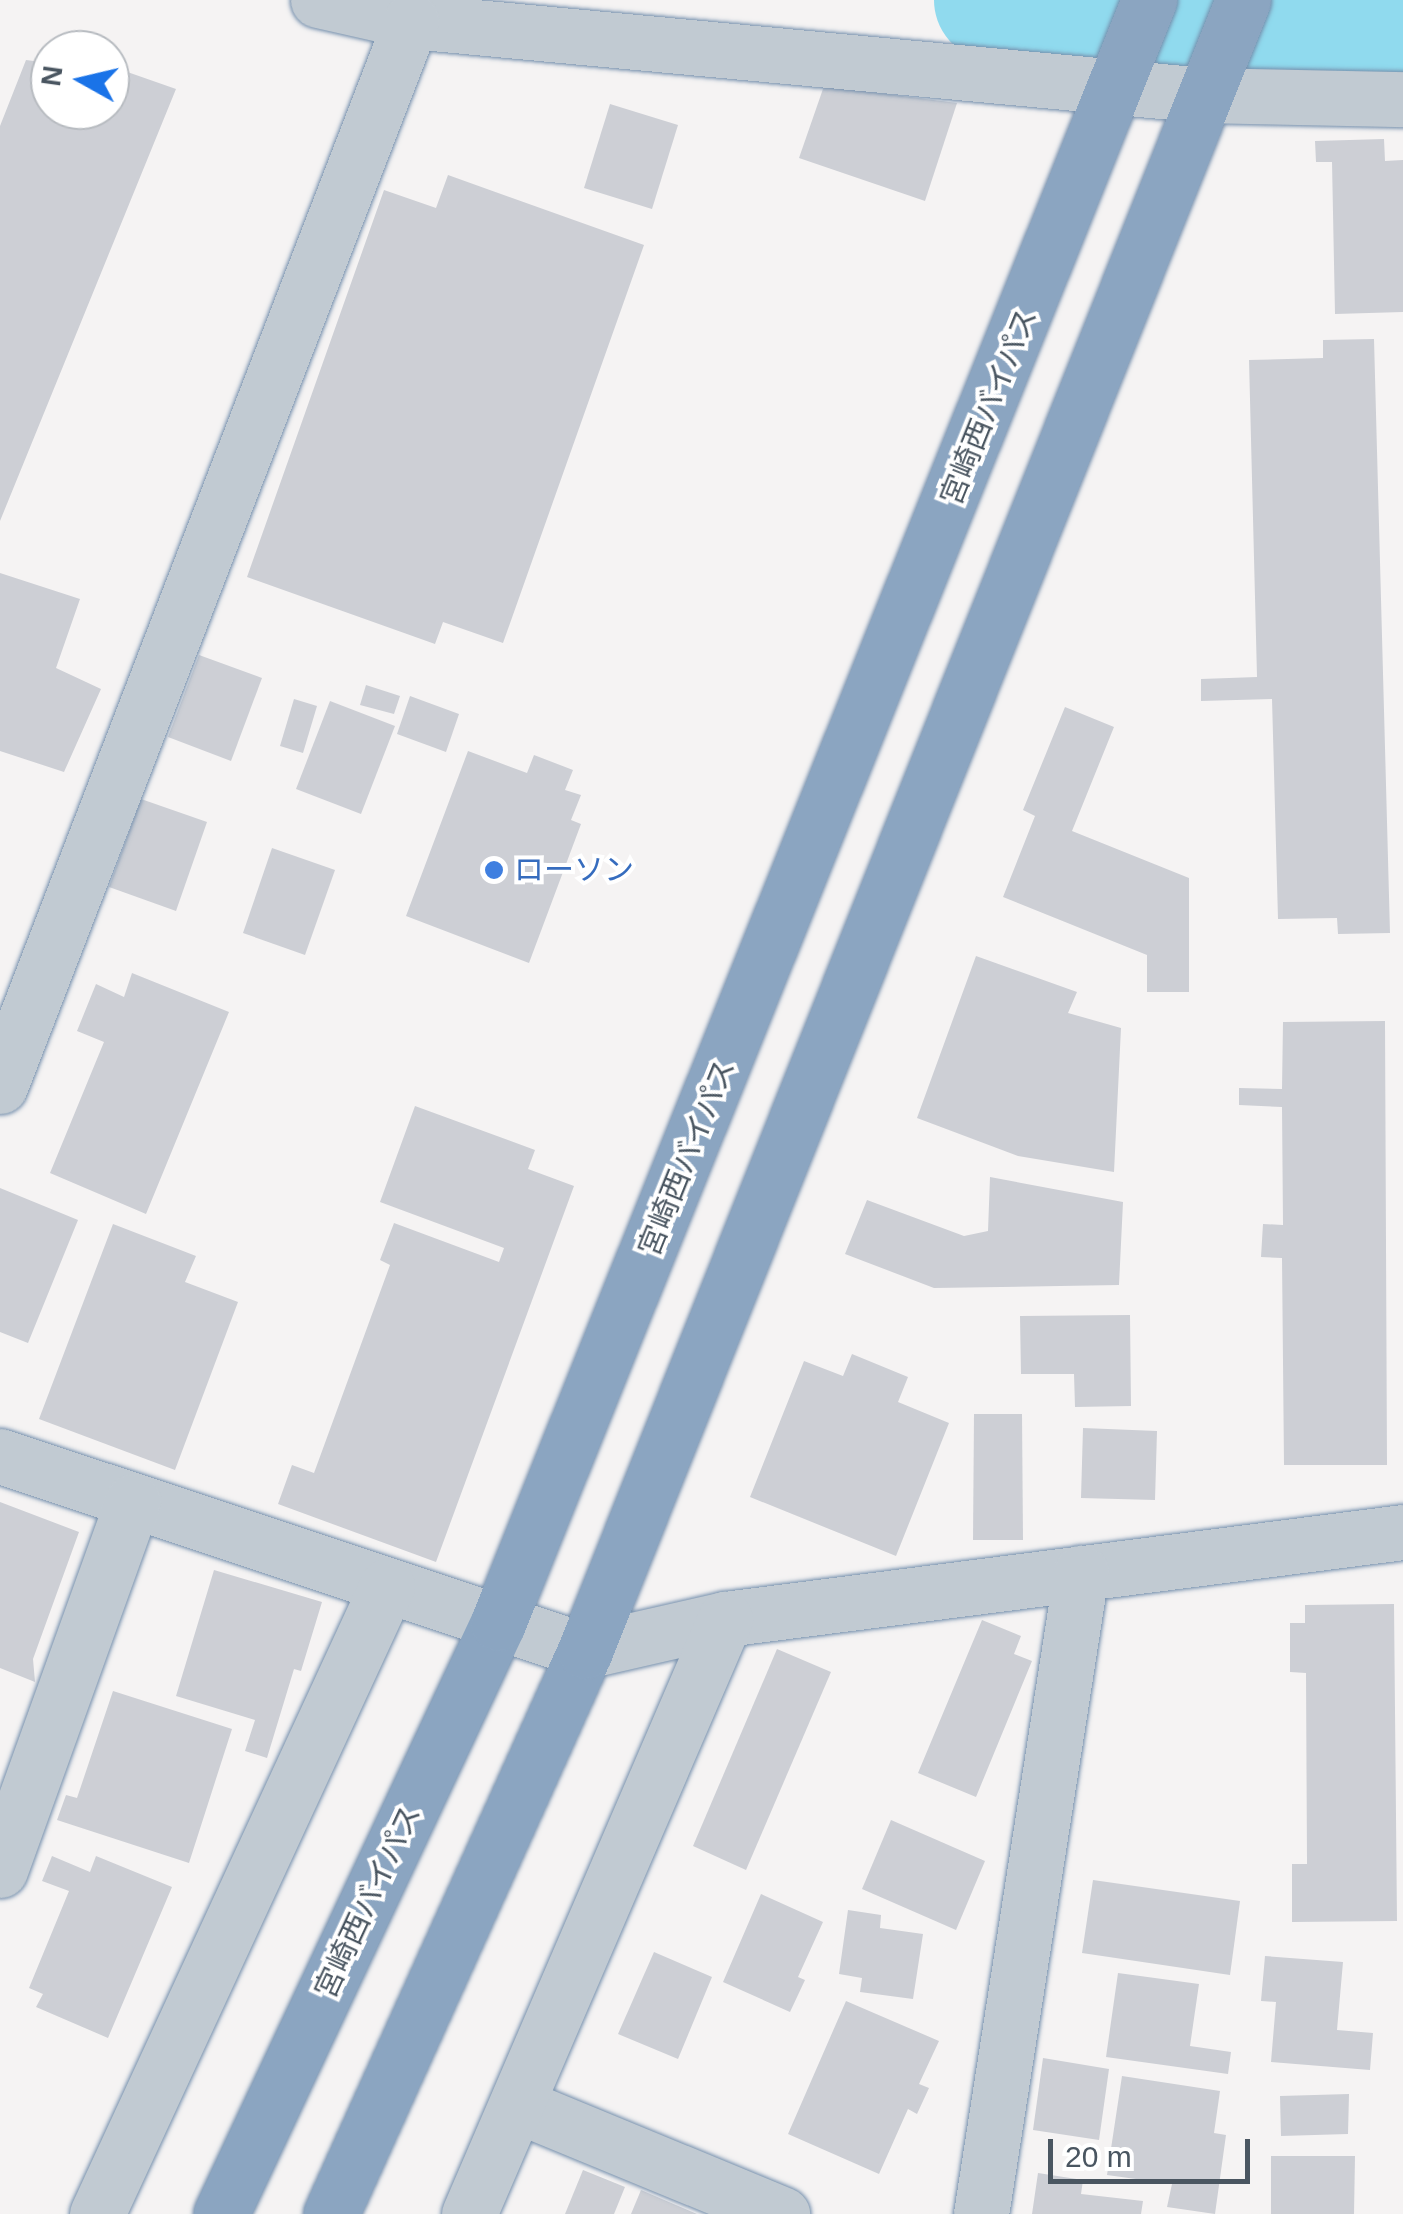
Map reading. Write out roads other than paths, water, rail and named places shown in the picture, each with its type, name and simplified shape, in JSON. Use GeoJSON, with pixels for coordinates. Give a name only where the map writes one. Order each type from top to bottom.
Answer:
{"type":"FeatureCollection","features":[{"type":"Feature","properties":{"kind":"highway","name":"宮崎西バイパス"},"geometry":{"type":"LineString","coordinates":[[221,2214],[498,1623],[1149,0]]}},
{"type":"Feature","properties":{"kind":"highway"},"geometry":{"type":"LineString","coordinates":[[331,2214],[584,1651],[1243,0]]}},
{"type":"Feature","properties":{"kind":"street"},"geometry":{"type":"LineString","coordinates":[[318,0],[411,21],[1208,88],[1403,100]]}},
{"type":"Feature","properties":{"kind":"street"},"geometry":{"type":"LineString","coordinates":[[0,1086],[411,21]]}},
{"type":"Feature","properties":{"kind":"street"},"geometry":{"type":"LineString","coordinates":[[0,1456],[584,1651],[724,1619],[1403,1532]]}},
{"type":"Feature","properties":{"kind":"street"},"geometry":{"type":"LineString","coordinates":[[0,1870],[133,1501]]}},
{"type":"Feature","properties":{"kind":"street"},"geometry":{"type":"LineString","coordinates":[[981,2214],[1081,1573]]}},
{"type":"Feature","properties":{"kind":"street"},"geometry":{"type":"LineString","coordinates":[[97,2214],[387,1586]]}},
{"type":"Feature","properties":{"kind":"street"},"geometry":{"type":"LineString","coordinates":[[469,2214],[724,1619]]}},
{"type":"Feature","properties":{"kind":"street"},"geometry":{"type":"LineString","coordinates":[[517,2105],[782,2214]]}},
{"type":"Feature","properties":{"kind":"waterway"},"geometry":{"type":"LineString","coordinates":[[995,0],[1403,21]]}},
{"type":"Feature","properties":{"kind":"place","name":"ローソン"},"geometry":{"type":"Point","coordinates":[494,870]}}]}
